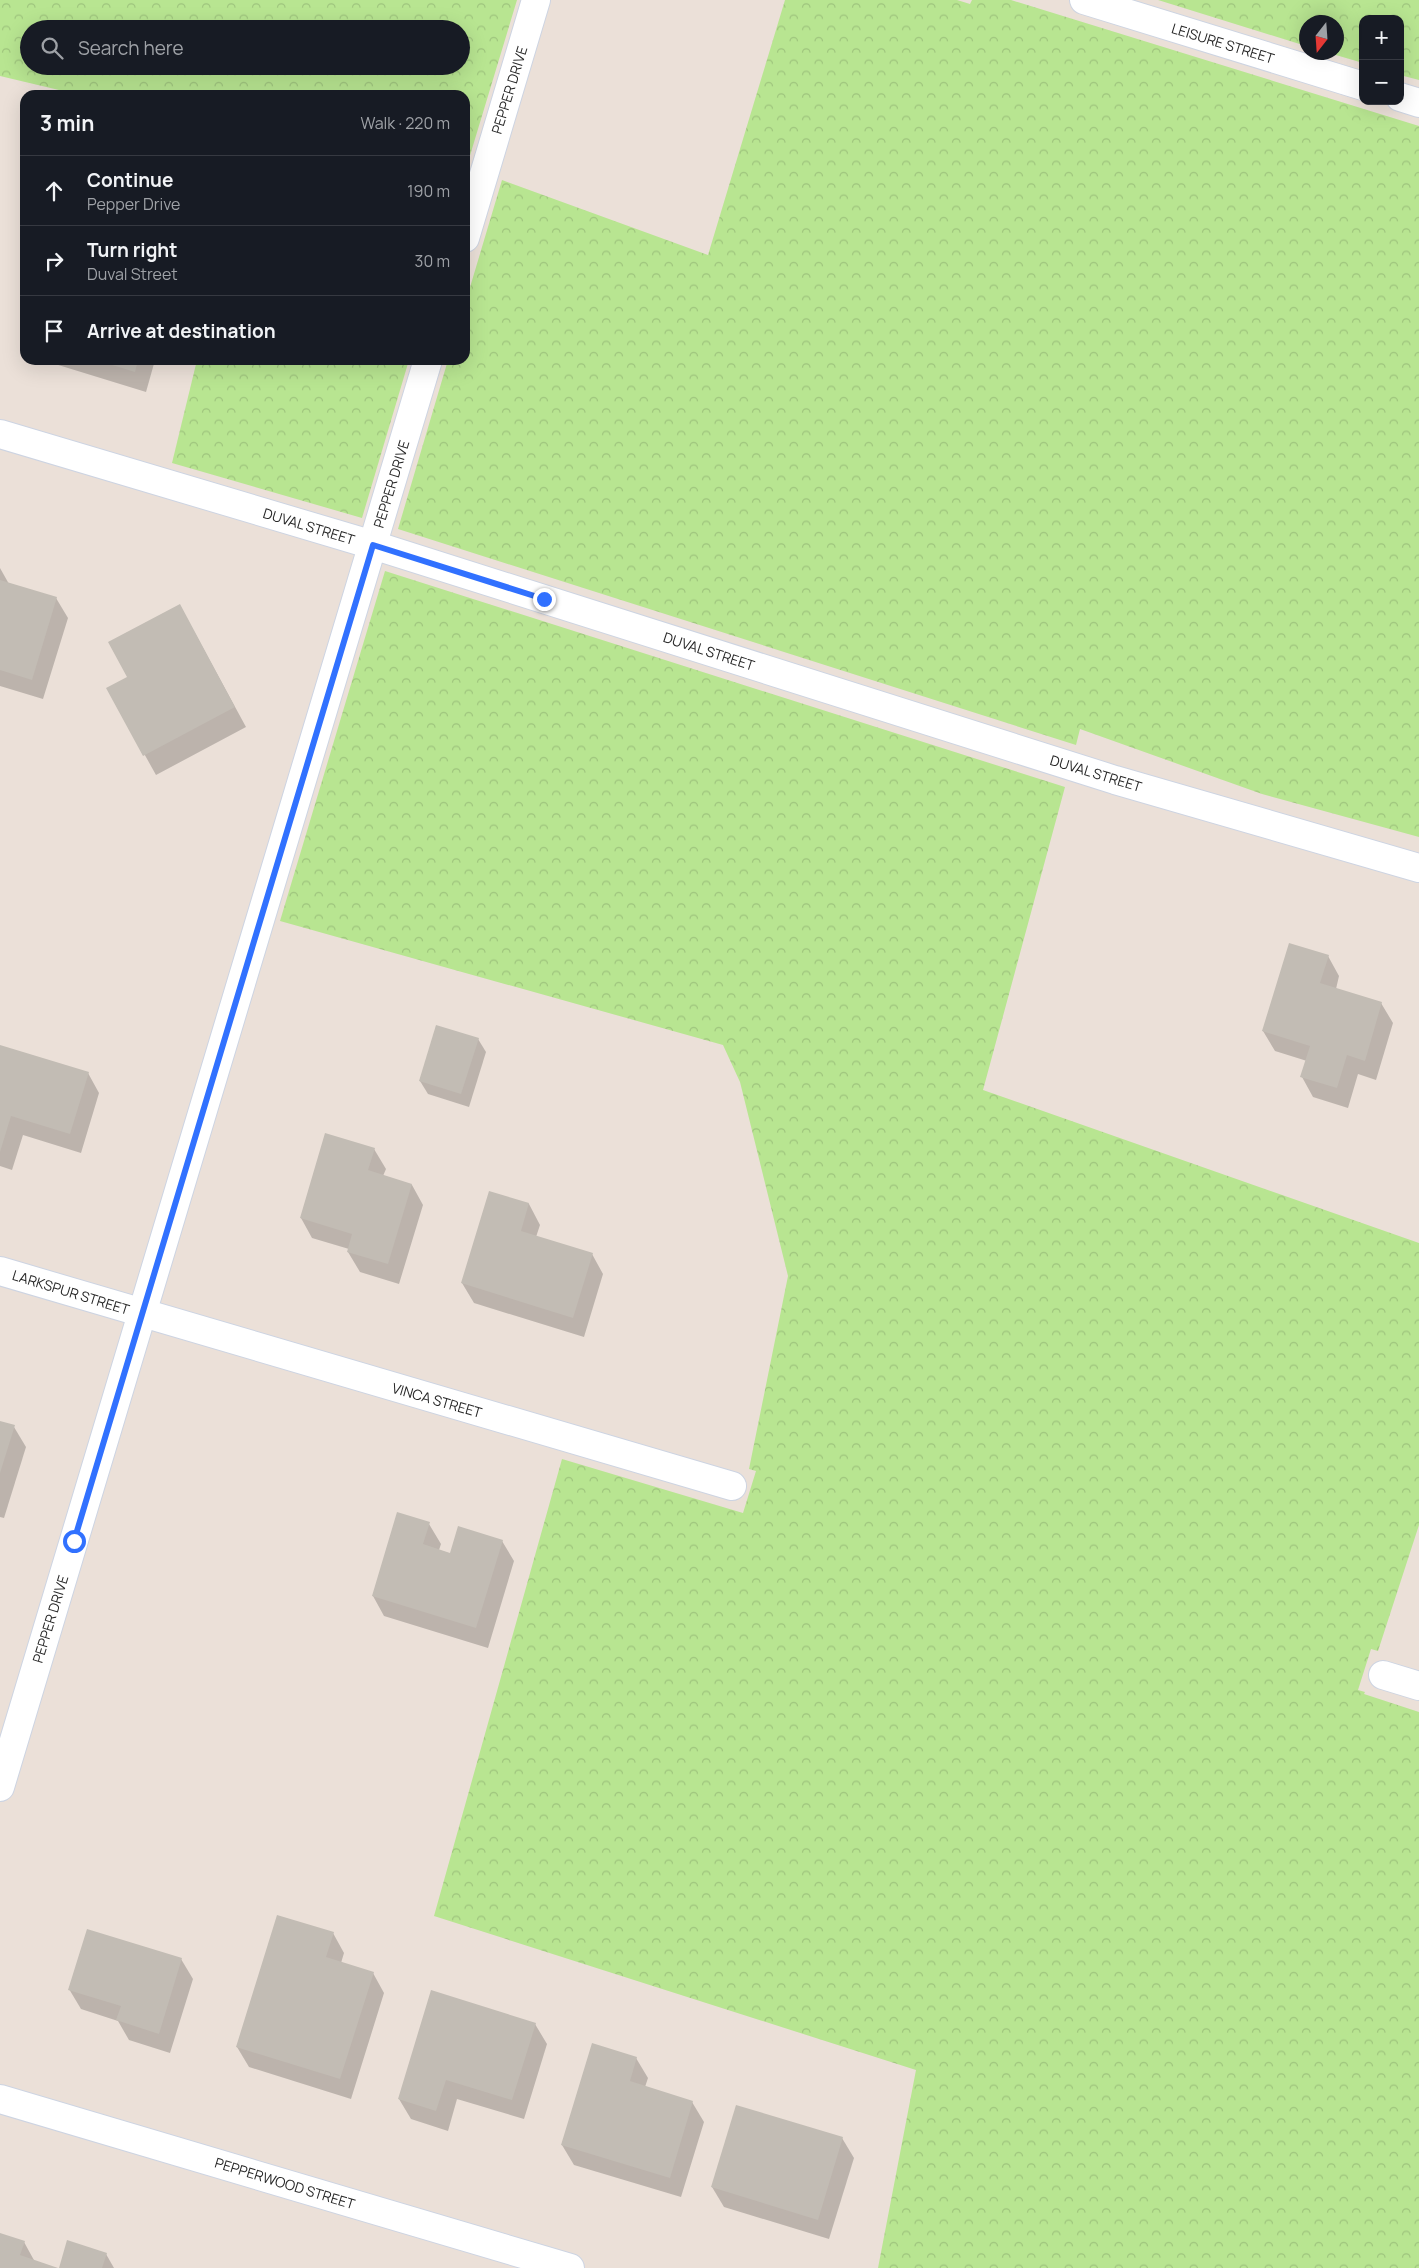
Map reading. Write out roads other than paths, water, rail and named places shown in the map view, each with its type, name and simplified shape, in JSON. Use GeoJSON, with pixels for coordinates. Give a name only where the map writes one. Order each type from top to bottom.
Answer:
{"type":"FeatureCollection","features":[{"type":"Feature","properties":{"kind":"street","name":"PEPPER DRIVE"},"geometry":{"type":"LineString","coordinates":[[470,221],[536,0]]}},
{"type":"Feature","properties":{"kind":"street","name":"LEISURE STREET"},"geometry":{"type":"LineString","coordinates":[[1084,0],[1359,85]]}},
{"type":"Feature","properties":{"kind":"street"},"geometry":{"type":"LineString","coordinates":[[1404,98],[1419,103]]}},
{"type":"Feature","properties":{"kind":"street","name":"PEPPER DRIVE"},"geometry":{"type":"LineString","coordinates":[[0,1787],[427,365]]}},
{"type":"Feature","properties":{"kind":"street","name":"DUVAL STREET"},"geometry":{"type":"LineString","coordinates":[[0,434],[373,545],[1115,780],[1419,868]]}},
{"type":"Feature","properties":{"kind":"street","name":"LARKSPUR STREET"},"geometry":{"type":"LineString","coordinates":[[0,1271],[142,1313]]}},
{"type":"Feature","properties":{"kind":"street","name":"VINCA STREET"},"geometry":{"type":"LineString","coordinates":[[142,1313],[732,1486]]}},
{"type":"Feature","properties":{"kind":"street"},"geometry":{"type":"LineString","coordinates":[[1383,1675],[1419,1686]]}},
{"type":"Feature","properties":{"kind":"street","name":"PEPPERWOOD STREET"},"geometry":{"type":"LineString","coordinates":[[0,2099],[570,2268]]}}]}
